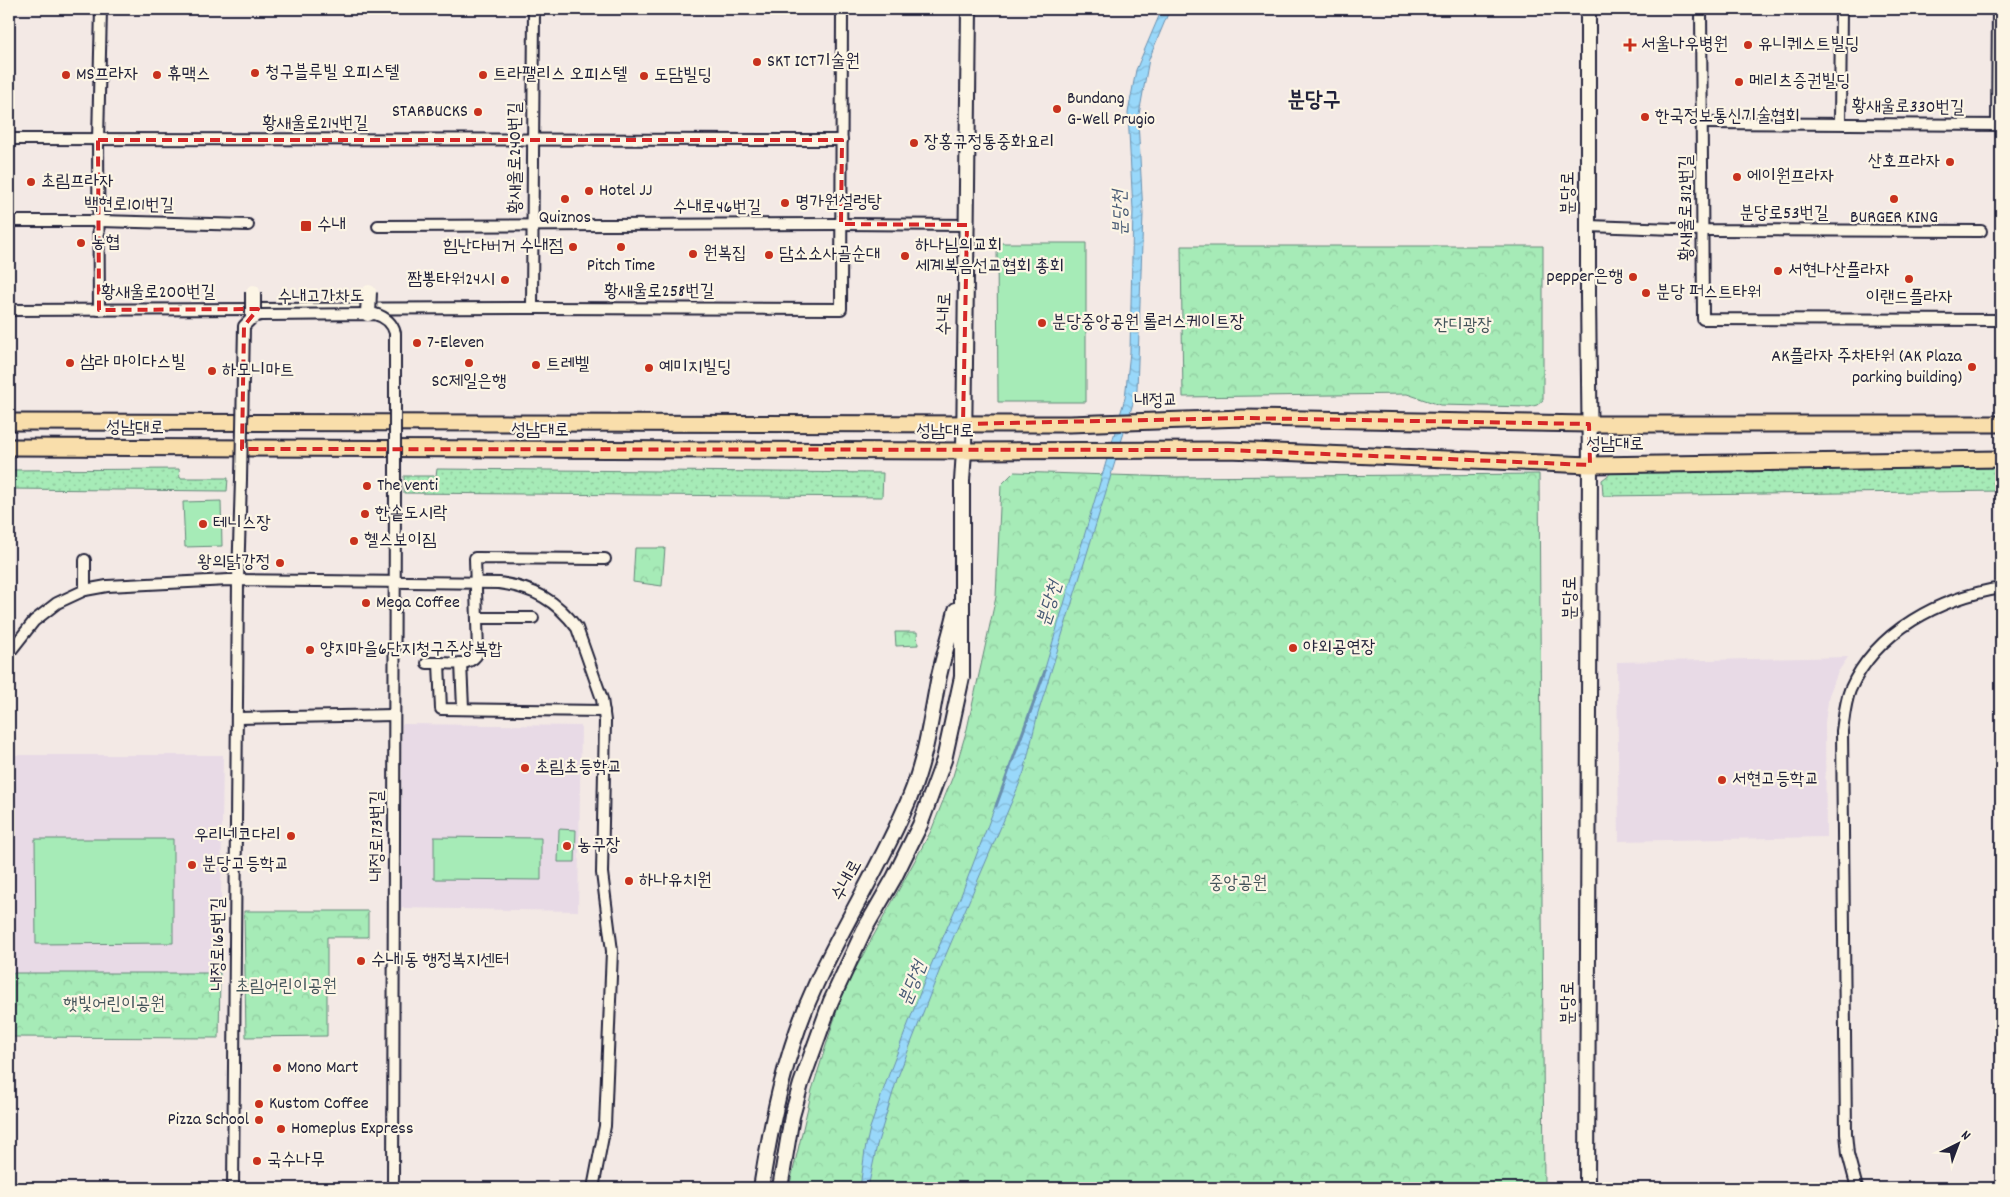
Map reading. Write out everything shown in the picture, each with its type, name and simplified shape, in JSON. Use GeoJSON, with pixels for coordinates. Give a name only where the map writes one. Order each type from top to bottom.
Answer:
{"type":"FeatureCollection","features":[{"type":"Feature","properties":{"kind":"main road","name":"수내로"},"geometry":{"type":"LineString","coordinates":[[780,1188],[792,1116],[830,1001],[861,937],[894,878],[920,825],[944,760],[962,677],[962,481],[964,451],[969,9]]}},
{"type":"Feature","properties":{"kind":"main road","name":"분당로"},"geometry":{"type":"LineString","coordinates":[[1587,1188],[1590,465],[1588,9]]}},
{"type":"Feature","properties":{"kind":"main road"},"geometry":{"type":"LineString","coordinates":[[253,292],[253,317]]}},
{"type":"Feature","properties":{"kind":"main road"},"geometry":{"type":"LineString","coordinates":[[368,292],[368,314]]}},
{"type":"Feature","properties":{"kind":"main road","name":"성남대로"},"geometry":{"type":"LineString","coordinates":[[1243,418],[1589,424],[2001,424]]}},
{"type":"Feature","properties":{"kind":"main road","name":"내정교"},"geometry":{"type":"LineString","coordinates":[[1070,424],[1243,418]]}},
{"type":"Feature","properties":{"kind":"main road","name":"성남대로"},"geometry":{"type":"LineString","coordinates":[[9,422],[1070,424]]}},
{"type":"Feature","properties":{"kind":"main road","name":"성남대로"},"geometry":{"type":"LineString","coordinates":[[9,447],[964,451],[1229,450],[1590,465],[2001,459]]}},
{"type":"Feature","properties":{"kind":"main road","name":"수내로"},"geometry":{"type":"LineString","coordinates":[[761,1188],[776,1101],[793,1046],[813,993],[842,932],[890,843],[916,778],[930,730],[939,676],[961,590]]}},
{"type":"Feature","properties":{"kind":"street"},"geometry":{"type":"LineString","coordinates":[[99,310],[100,221],[98,140],[101,9]]}},
{"type":"Feature","properties":{"kind":"street","name":"황새울로240번길"},"geometry":{"type":"LineString","coordinates":[[532,308],[534,9]]}},
{"type":"Feature","properties":{"kind":"street","name":"황새울로258번길"},"geometry":{"type":"LineString","coordinates":[[307,309],[841,309],[842,9]]}},
{"type":"Feature","properties":{"kind":"street","name":"황새울로312번길"},"geometry":{"type":"LineString","coordinates":[[1701,9],[1703,319],[2001,320]]}},
{"type":"Feature","properties":{"kind":"street"},"geometry":{"type":"LineString","coordinates":[[1840,123],[1841,9]]}},
{"type":"Feature","properties":{"kind":"street","name":"황새울로330번길"},"geometry":{"type":"LineString","coordinates":[[1703,122],[1999,124],[1998,9]]}},
{"type":"Feature","properties":{"kind":"street"},"geometry":{"type":"LineString","coordinates":[[9,139],[98,140]]}},
{"type":"Feature","properties":{"kind":"street","name":"황새울로214번길"},"geometry":{"type":"LineString","coordinates":[[98,140],[533,140]]}},
{"type":"Feature","properties":{"kind":"street"},"geometry":{"type":"LineString","coordinates":[[533,140],[842,140]]}},
{"type":"Feature","properties":{"kind":"street","name":"백현로101번길"},"geometry":{"type":"LineString","coordinates":[[9,221],[100,221],[248,225]]}},
{"type":"Feature","properties":{"kind":"street","name":"수내로46번길"},"geometry":{"type":"LineString","coordinates":[[378,226],[967,225]]}},
{"type":"Feature","properties":{"kind":"street","name":"분당로53번길"},"geometry":{"type":"LineString","coordinates":[[1588,226],[1703,230],[1981,231]]}},
{"type":"Feature","properties":{"kind":"street","name":"황새울로200번길"},"geometry":{"type":"LineString","coordinates":[[9,310],[307,309]]}},
{"type":"Feature","properties":{"kind":"street","name":"수내고가차도"},"geometry":{"type":"LineString","coordinates":[[241,479],[244,326],[253,317],[261,315],[368,314],[383,316],[393,326],[395,333],[395,484]]}},
{"type":"Feature","properties":{"kind":"street","name":"내정로165번길"},"geometry":{"type":"LineString","coordinates":[[233,1188],[238,580],[241,479]]}},
{"type":"Feature","properties":{"kind":"street","name":"내정로173번길"},"geometry":{"type":"LineString","coordinates":[[393,1188],[395,484]]}},
{"type":"Feature","properties":{"kind":"street"},"geometry":{"type":"LineString","coordinates":[[427,663],[470,663],[476,658],[478,652],[478,618],[476,558],[605,560]]}},
{"type":"Feature","properties":{"kind":"street"},"geometry":{"type":"LineString","coordinates":[[85,560],[85,590]]}},
{"type":"Feature","properties":{"kind":"street"},"geometry":{"type":"LineString","coordinates":[[9,653],[34,621],[57,603],[85,590],[125,584],[238,580],[499,583],[532,590],[553,604],[570,619],[580,635],[602,699],[606,751],[602,873],[612,951],[604,1126],[592,1188]]}},
{"type":"Feature","properties":{"kind":"street"},"geometry":{"type":"LineString","coordinates":[[1857,1188],[1848,1154],[1846,1133],[1842,731],[1846,703],[1857,677],[1868,660],[1898,631],[1931,611],[1960,597],[2001,588]]}},
{"type":"Feature","properties":{"kind":"street"},"geometry":{"type":"LineString","coordinates":[[478,618],[533,618]]}},
{"type":"Feature","properties":{"kind":"street"},"geometry":{"type":"LineString","coordinates":[[439,663],[440,709],[604,711]]}},
{"type":"Feature","properties":{"kind":"street"},"geometry":{"type":"LineString","coordinates":[[461,663],[463,708]]}},
{"type":"Feature","properties":{"kind":"street"},"geometry":{"type":"LineString","coordinates":[[238,718],[394,715]]}},
{"type":"Feature","properties":{"kind":"highlighted area"},"geometry":{"type":"Polygon","coordinates":[[[98,140],[842,140],[841,224],[967,225],[963,424],[1243,418],[1589,424],[1590,465],[1229,450],[242,449],[244,326],[258,309],[99,310],[98,140]]]}},
{"type":"Feature","properties":{"kind":"shaded area","name":"서현고등학교"},"geometry":{"type":"Polygon","coordinates":[[[1848,657],[1838,672],[1829,695],[1825,722],[1826,837],[1619,841],[1617,662],[1848,657]]]}},
{"type":"Feature","properties":{"kind":"shaded area"},"geometry":{"type":"Polygon","coordinates":[[[402,724],[581,726],[578,911],[401,908],[402,724]]]}},
{"type":"Feature","properties":{"kind":"shaded area"},"geometry":{"type":"Polygon","coordinates":[[[9,755],[223,755],[220,973],[9,973],[9,755]]]}},
{"type":"Feature","properties":{"kind":"green space","name":"분당중앙공원 롤러스케이트장"},"geometry":{"type":"Polygon","coordinates":[[[997,243],[1086,243],[1086,402],[998,402],[997,243]]]}},
{"type":"Feature","properties":{"kind":"green space","name":"잔디광장"},"geometry":{"type":"Polygon","coordinates":[[[1181,246],[1543,246],[1543,400],[1537,405],[1529,407],[1440,405],[1407,394],[1183,397],[1181,246]]]}},
{"type":"Feature","properties":{"kind":"green space"},"geometry":{"type":"Polygon","coordinates":[[[2001,465],[2001,491],[1603,496],[1602,480],[1615,470],[2001,465]]]}},
{"type":"Feature","properties":{"kind":"green space"},"geometry":{"type":"Polygon","coordinates":[[[179,469],[180,478],[228,478],[227,491],[9,489],[9,470],[179,469]]]}},
{"type":"Feature","properties":{"kind":"green space"},"geometry":{"type":"Polygon","coordinates":[[[437,469],[883,473],[882,497],[404,493],[404,476],[436,476],[437,469]]]}},
{"type":"Feature","properties":{"kind":"green space","name":"중앙공원"},"geometry":{"type":"Polygon","coordinates":[[[1014,472],[1175,477],[1539,474],[1544,1188],[789,1188],[812,1090],[840,1001],[852,975],[931,831],[953,776],[967,729],[996,597],[1001,485],[1014,472]]]}},
{"type":"Feature","properties":{"kind":"green space","name":"테니스장"},"geometry":{"type":"Polygon","coordinates":[[[221,501],[222,546],[185,547],[183,502],[221,501]]]}},
{"type":"Feature","properties":{"kind":"green space"},"geometry":{"type":"Polygon","coordinates":[[[635,548],[665,548],[662,586],[633,582],[635,548]]]}},
{"type":"Feature","properties":{"kind":"green space"},"geometry":{"type":"Polygon","coordinates":[[[895,632],[917,632],[918,645],[896,646],[895,632]]]}},
{"type":"Feature","properties":{"kind":"green space","name":"농구장"},"geometry":{"type":"Polygon","coordinates":[[[559,829],[576,830],[575,862],[558,862],[559,829]]]}},
{"type":"Feature","properties":{"kind":"green space"},"geometry":{"type":"Polygon","coordinates":[[[434,837],[541,838],[541,880],[434,879],[434,837]]]}},
{"type":"Feature","properties":{"kind":"green space"},"geometry":{"type":"Polygon","coordinates":[[[35,839],[173,839],[173,943],[36,944],[35,839]]]}},
{"type":"Feature","properties":{"kind":"green space","name":"초림어린이공원"},"geometry":{"type":"Polygon","coordinates":[[[244,911],[368,911],[368,937],[327,937],[327,1036],[246,1037],[244,911]]]}},
{"type":"Feature","properties":{"kind":"green space","name":"햇빛어린이공원"},"geometry":{"type":"Polygon","coordinates":[[[9,973],[220,973],[219,1038],[9,1037],[9,973]]]}},
{"type":"Feature","properties":{"kind":"water"},"geometry":{"type":"Polygon","coordinates":[[[1162,9],[1170,9],[1149,59],[1138,120],[1143,214],[1137,390],[1037,717],[1024,772],[944,959],[897,1079],[877,1145],[868,1188],[860,1188],[870,1128],[889,1074],[928,972],[960,898],[1035,702],[1125,398],[1130,352],[1133,210],[1128,113],[1136,70],[1162,9]]]}},
{"type":"Feature","properties":{"kind":"waterway","name":"분당천"},"geometry":{"type":"LineString","coordinates":[[996,806],[1045,671]]}},
{"type":"Feature","properties":{"kind":"place","name":"서울나우병원"},"geometry":{"type":"Point","coordinates":[1630,45]}},
{"type":"Feature","properties":{"kind":"place","name":"유니퀘스트빌딩"},"geometry":{"type":"Point","coordinates":[1748,45]}},
{"type":"Feature","properties":{"kind":"place","name":"SKT ICT기술원"},"geometry":{"type":"Point","coordinates":[757,62]}},
{"type":"Feature","properties":{"kind":"place","name":"청구블루빌 오피스텔"},"geometry":{"type":"Point","coordinates":[255,73]}},
{"type":"Feature","properties":{"kind":"place","name":"MS프라자"},"geometry":{"type":"Point","coordinates":[66,75]}},
{"type":"Feature","properties":{"kind":"place","name":"휴맥스"},"geometry":{"type":"Point","coordinates":[157,75]}},
{"type":"Feature","properties":{"kind":"place","name":"트라팰리스 오피스텔"},"geometry":{"type":"Point","coordinates":[483,75]}},
{"type":"Feature","properties":{"kind":"place","name":"도담빌딩"},"geometry":{"type":"Point","coordinates":[644,76]}},
{"type":"Feature","properties":{"kind":"place","name":"메리츠증권빌딩"},"geometry":{"type":"Point","coordinates":[1739,82]}},
{"type":"Feature","properties":{"kind":"place","name":"Bundang G-Well Prugio"},"geometry":{"type":"Point","coordinates":[1057,109]}},
{"type":"Feature","properties":{"kind":"place","name":"STARBUCKS"},"geometry":{"type":"Point","coordinates":[478,112]}},
{"type":"Feature","properties":{"kind":"place","name":"한국정보통신기술협회"},"geometry":{"type":"Point","coordinates":[1645,117]}},
{"type":"Feature","properties":{"kind":"place","name":"장홍규정통중화요리"},"geometry":{"type":"Point","coordinates":[914,143]}},
{"type":"Feature","properties":{"kind":"place","name":"산호프라자"},"geometry":{"type":"Point","coordinates":[1950,162]}},
{"type":"Feature","properties":{"kind":"place","name":"에이원프라자"},"geometry":{"type":"Point","coordinates":[1737,177]}},
{"type":"Feature","properties":{"kind":"place","name":"초림프라자"},"geometry":{"type":"Point","coordinates":[31,182]}},
{"type":"Feature","properties":{"kind":"place","name":"Hotel JJ"},"geometry":{"type":"Point","coordinates":[589,191]}},
{"type":"Feature","properties":{"kind":"place","name":"Quiznos"},"geometry":{"type":"Point","coordinates":[565,199]}},
{"type":"Feature","properties":{"kind":"place","name":"BURGER KING"},"geometry":{"type":"Point","coordinates":[1894,199]}},
{"type":"Feature","properties":{"kind":"place","name":"명가원설렁탕"},"geometry":{"type":"Point","coordinates":[785,203]}},
{"type":"Feature","properties":{"kind":"place","name":"수내"},"geometry":{"type":"Point","coordinates":[306,226]}},
{"type":"Feature","properties":{"kind":"place","name":"농협"},"geometry":{"type":"Point","coordinates":[81,243]}},
{"type":"Feature","properties":{"kind":"place","name":"힘난다버거 수내점"},"geometry":{"type":"Point","coordinates":[573,247]}},
{"type":"Feature","properties":{"kind":"place","name":"Pitch Time"},"geometry":{"type":"Point","coordinates":[621,247]}},
{"type":"Feature","properties":{"kind":"place","name":"원복집"},"geometry":{"type":"Point","coordinates":[693,254]}},
{"type":"Feature","properties":{"kind":"place","name":"담소소사골순대"},"geometry":{"type":"Point","coordinates":[769,255]}},
{"type":"Feature","properties":{"kind":"place","name":"하나님의교회 세계복음선교협회 총회"},"geometry":{"type":"Point","coordinates":[905,256]}},
{"type":"Feature","properties":{"kind":"place","name":"서현나산플라자"},"geometry":{"type":"Point","coordinates":[1778,271]}},
{"type":"Feature","properties":{"kind":"place","name":"pepper은행"},"geometry":{"type":"Point","coordinates":[1633,277]}},
{"type":"Feature","properties":{"kind":"place","name":"이랜드플라자"},"geometry":{"type":"Point","coordinates":[1909,279]}},
{"type":"Feature","properties":{"kind":"place","name":"짬뽕타워24시"},"geometry":{"type":"Point","coordinates":[505,280]}},
{"type":"Feature","properties":{"kind":"place","name":"분당 퍼스트타워"},"geometry":{"type":"Point","coordinates":[1646,293]}},
{"type":"Feature","properties":{"kind":"place","name":"분당중앙공원 롤러스케이트장"},"geometry":{"type":"Point","coordinates":[1042,323]}},
{"type":"Feature","properties":{"kind":"place","name":"7-Eleven"},"geometry":{"type":"Point","coordinates":[417,343]}},
{"type":"Feature","properties":{"kind":"place","name":"삼라 마이다스빌"},"geometry":{"type":"Point","coordinates":[70,363]}},
{"type":"Feature","properties":{"kind":"place","name":"SC제일은행"},"geometry":{"type":"Point","coordinates":[469,363]}},
{"type":"Feature","properties":{"kind":"place","name":"트레벨"},"geometry":{"type":"Point","coordinates":[536,365]}},
{"type":"Feature","properties":{"kind":"place","name":"AK플라자 주차타워 (AK Plaza parking building)"},"geometry":{"type":"Point","coordinates":[1972,367]}},
{"type":"Feature","properties":{"kind":"place","name":"예미지빌딩"},"geometry":{"type":"Point","coordinates":[649,368]}},
{"type":"Feature","properties":{"kind":"place","name":"하모니마트"},"geometry":{"type":"Point","coordinates":[212,371]}},
{"type":"Feature","properties":{"kind":"place","name":"The venti"},"geometry":{"type":"Point","coordinates":[367,486]}},
{"type":"Feature","properties":{"kind":"place","name":"한솥도시락"},"geometry":{"type":"Point","coordinates":[365,514]}},
{"type":"Feature","properties":{"kind":"place","name":"테니스장"},"geometry":{"type":"Point","coordinates":[203,524]}},
{"type":"Feature","properties":{"kind":"place","name":"헬스보이짐"},"geometry":{"type":"Point","coordinates":[354,541]}},
{"type":"Feature","properties":{"kind":"place","name":"왕의닭강정"},"geometry":{"type":"Point","coordinates":[280,563]}},
{"type":"Feature","properties":{"kind":"place","name":"Mega Coffee"},"geometry":{"type":"Point","coordinates":[366,603]}},
{"type":"Feature","properties":{"kind":"place","name":"야외공연장"},"geometry":{"type":"Point","coordinates":[1293,648]}},
{"type":"Feature","properties":{"kind":"place","name":"양지마을6단지청구주상복합"},"geometry":{"type":"Point","coordinates":[310,650]}},
{"type":"Feature","properties":{"kind":"place","name":"초림초등학교"},"geometry":{"type":"Point","coordinates":[525,768]}},
{"type":"Feature","properties":{"kind":"place","name":"서현고등학교"},"geometry":{"type":"Point","coordinates":[1722,780]}},
{"type":"Feature","properties":{"kind":"place","name":"우리네코다리"},"geometry":{"type":"Point","coordinates":[291,836]}},
{"type":"Feature","properties":{"kind":"place","name":"농구장"},"geometry":{"type":"Point","coordinates":[567,846]}},
{"type":"Feature","properties":{"kind":"place","name":"분당고등학교"},"geometry":{"type":"Point","coordinates":[192,865]}},
{"type":"Feature","properties":{"kind":"place","name":"하나유치원"},"geometry":{"type":"Point","coordinates":[629,881]}},
{"type":"Feature","properties":{"kind":"place","name":"수내1동 행정복지센터"},"geometry":{"type":"Point","coordinates":[361,961]}},
{"type":"Feature","properties":{"kind":"place","name":"Mono Mart"},"geometry":{"type":"Point","coordinates":[277,1068]}},
{"type":"Feature","properties":{"kind":"place","name":"Kustom Coffee"},"geometry":{"type":"Point","coordinates":[259,1104]}},
{"type":"Feature","properties":{"kind":"place","name":"Pizza School"},"geometry":{"type":"Point","coordinates":[259,1120]}},
{"type":"Feature","properties":{"kind":"place","name":"Homeplus Express"},"geometry":{"type":"Point","coordinates":[281,1129]}},
{"type":"Feature","properties":{"kind":"place","name":"국수나무"},"geometry":{"type":"Point","coordinates":[257,1161]}},
{"type":"Feature","properties":{"kind":"district","name":"분당구"},"geometry":{"type":"Point","coordinates":[1314,101]}}]}
